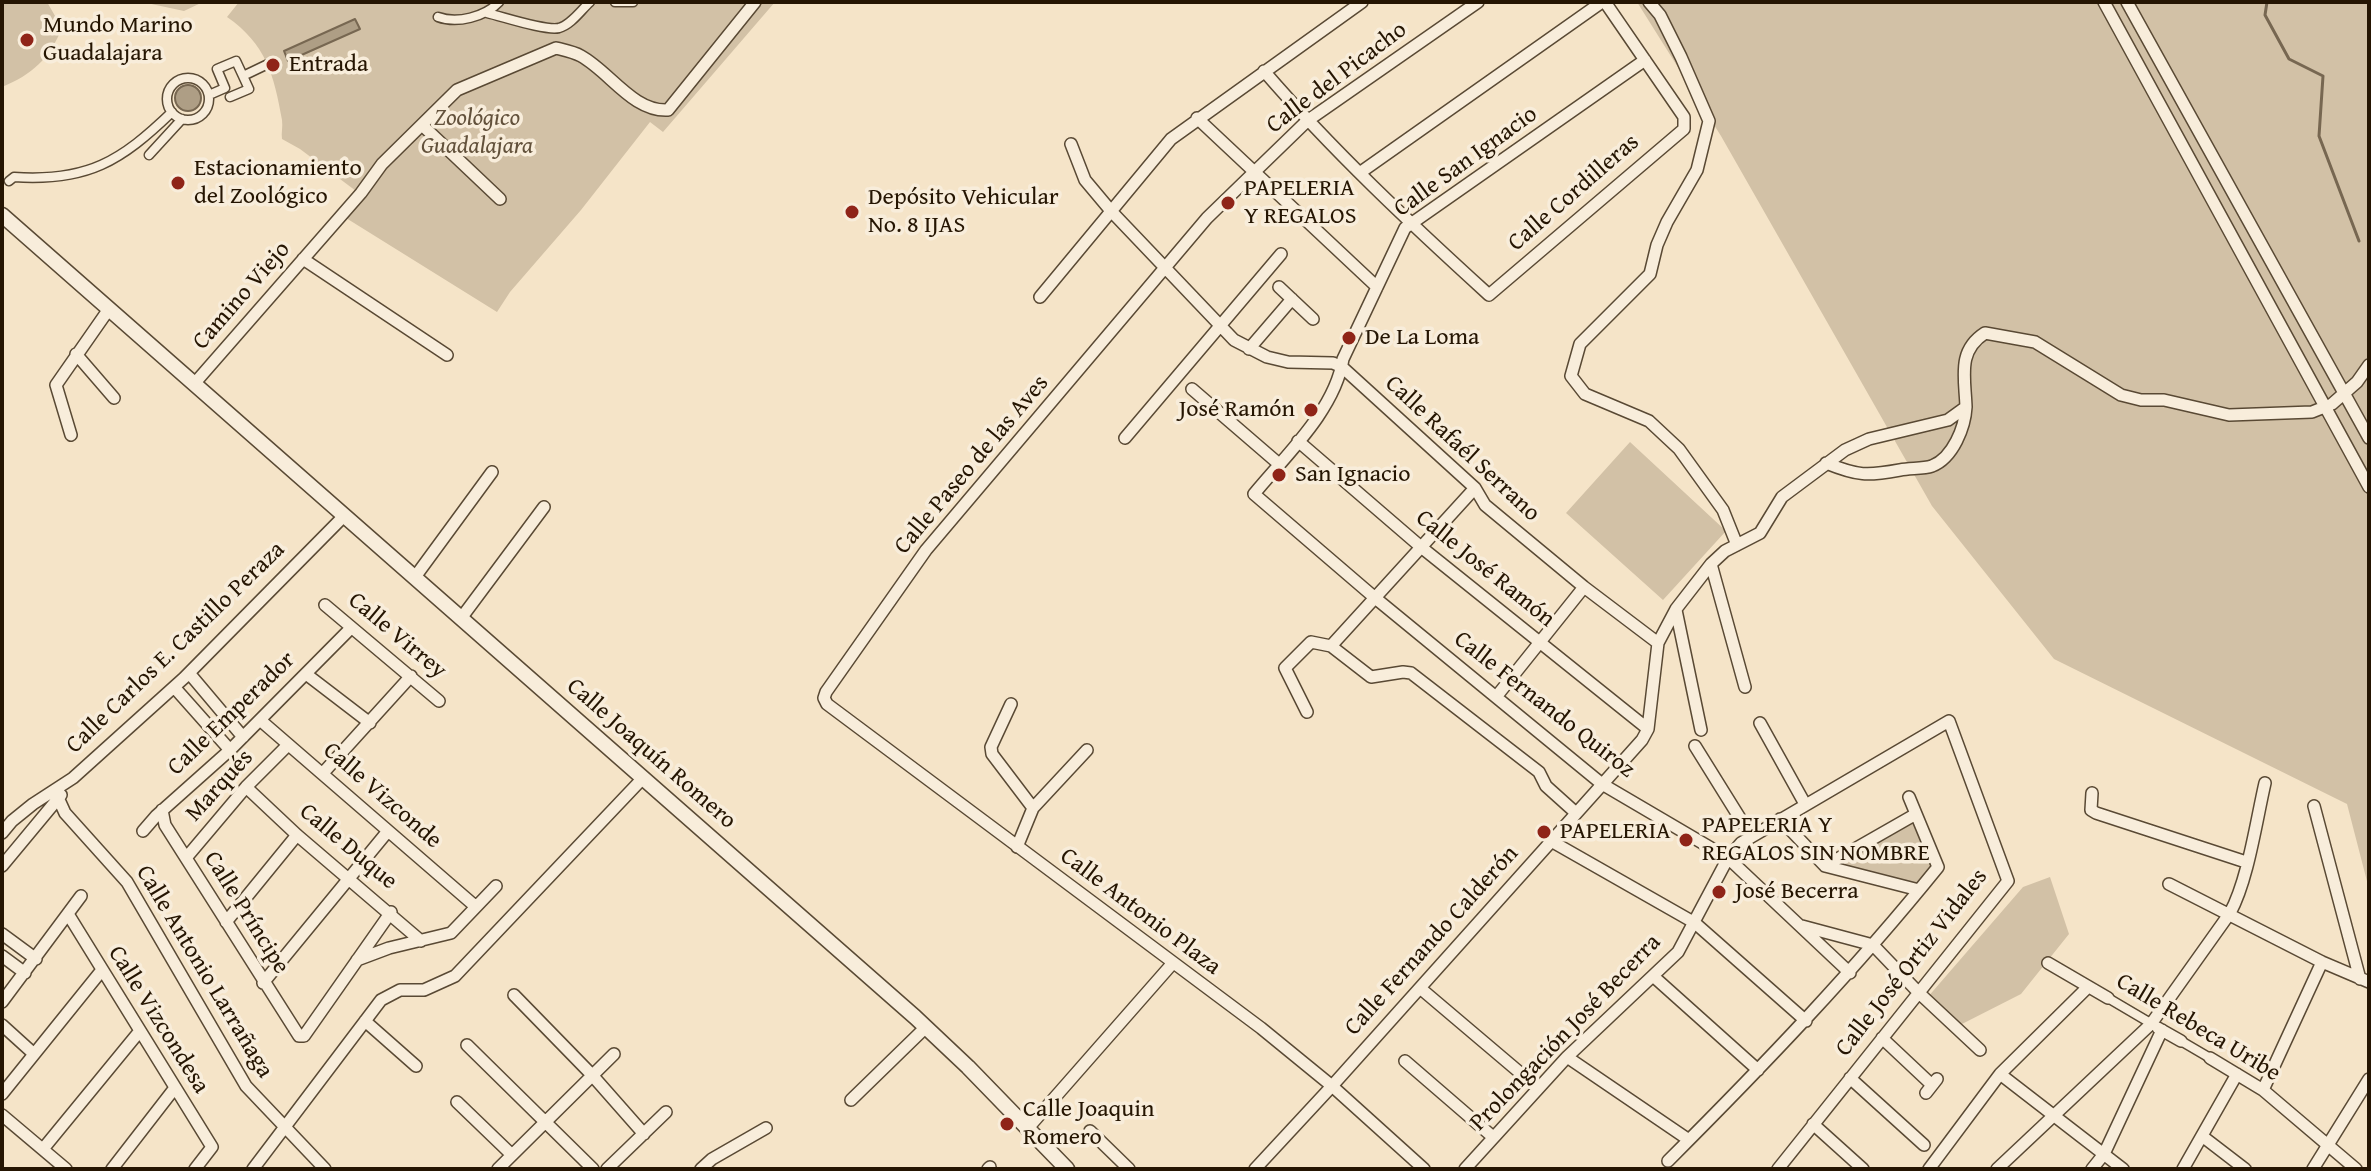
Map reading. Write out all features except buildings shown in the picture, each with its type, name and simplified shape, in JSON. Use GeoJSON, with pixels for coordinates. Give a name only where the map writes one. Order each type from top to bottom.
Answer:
{"type":"FeatureCollection","features":[{"type":"Feature","properties":{"kind":"street"},"geometry":{"type":"LineString","coordinates":[[487,13],[499,2]]}},
{"type":"Feature","properties":{"kind":"street"},"geometry":{"type":"LineString","coordinates":[[438,17],[449,21],[487,13],[559,28],[590,2]]}},
{"type":"Feature","properties":{"kind":"street"},"geometry":{"type":"LineString","coordinates":[[615,2],[633,2]]}},
{"type":"Feature","properties":{"kind":"street","name":"Camino Viejo"},"geometry":{"type":"LineString","coordinates":[[194,384],[361,193],[382,164],[457,90],[556,48],[581,55],[641,103],[656,110],[668,110],[755,2]]}},
{"type":"Feature","properties":{"kind":"street"},"geometry":{"type":"LineString","coordinates":[[1040,297],[1171,139],[1362,2]]}},
{"type":"Feature","properties":{"kind":"street","name":"Calle del Picacho"},"geometry":{"type":"LineString","coordinates":[[1165,268],[1207,218],[1307,121],[1478,2]]}},
{"type":"Feature","properties":{"kind":"street"},"geometry":{"type":"LineString","coordinates":[[1361,172],[1603,2],[1645,60]]}},
{"type":"Feature","properties":{"kind":"street"},"geometry":{"type":"LineString","coordinates":[[1649,2],[1660,15],[1709,121],[1706,136],[1697,170],[1667,222],[1650,274],[1580,344],[1571,376],[1585,394],[1649,421],[1679,449],[1723,510],[1737,545]]}},
{"type":"Feature","properties":{"kind":"street"},"geometry":{"type":"LineString","coordinates":[[2104,2],[2369,487]]}},
{"type":"Feature","properties":{"kind":"street"},"geometry":{"type":"LineString","coordinates":[[2127,2],[2369,438]]}},
{"type":"Feature","properties":{"kind":"street","name":"Calle Cordilleras"},"geometry":{"type":"LineString","coordinates":[[1411,224],[1489,295],[1684,129],[1684,117],[1645,60]]}},
{"type":"Feature","properties":{"kind":"street","name":"Calle San Ignacio"},"geometry":{"type":"LineString","coordinates":[[1254,494],[1328,403],[1405,228],[1645,60]]}},
{"type":"Feature","properties":{"kind":"street"},"geometry":{"type":"LineString","coordinates":[[230,97],[249,89],[236,61],[217,69],[235,108]]}},
{"type":"Feature","properties":{"kind":"street"},"geometry":{"type":"LineString","coordinates":[[243,76],[268,64]]}},
{"type":"Feature","properties":{"kind":"street"},"geometry":{"type":"LineString","coordinates":[[1264,71],[1307,121],[1411,224]]}},
{"type":"Feature","properties":{"kind":"street"},"geometry":{"type":"LineString","coordinates":[[2149,81],[2165,72]]}},
{"type":"Feature","properties":{"kind":"street"},"geometry":{"type":"LineString","coordinates":[[181,79],[200,81],[209,95],[202,115],[196,118],[182,119],[169,106],[168,93],[181,79]]}},
{"type":"Feature","properties":{"kind":"street"},"geometry":{"type":"LineString","coordinates":[[209,95],[225,88]]}},
{"type":"Feature","properties":{"kind":"street"},"geometry":{"type":"LineString","coordinates":[[9,181],[14,177],[46,178],[82,173],[108,162],[140,143],[172,112]]}},
{"type":"Feature","properties":{"kind":"street"},"geometry":{"type":"LineString","coordinates":[[1197,118],[1377,287]]}},
{"type":"Feature","properties":{"kind":"street"},"geometry":{"type":"LineString","coordinates":[[149,155],[182,119]]}},
{"type":"Feature","properties":{"kind":"street"},"geometry":{"type":"LineString","coordinates":[[422,125],[500,199]]}},
{"type":"Feature","properties":{"kind":"street"},"geometry":{"type":"LineString","coordinates":[[1071,144],[1085,180],[1220,327],[1249,349],[1288,362],[1333,363],[1342,367]]}},
{"type":"Feature","properties":{"kind":"street","name":"Calle Joaquín Romero"},"geometry":{"type":"LineString","coordinates":[[2,215],[926,1027],[1067,1169]]}},
{"type":"Feature","properties":{"kind":"street"},"geometry":{"type":"LineString","coordinates":[[1125,438],[1281,254]]}},
{"type":"Feature","properties":{"kind":"street"},"geometry":{"type":"LineString","coordinates":[[303,259],[447,355]]}},
{"type":"Feature","properties":{"kind":"street","name":"Calle Paseo de las Aves"},"geometry":{"type":"LineString","coordinates":[[824,698],[926,550],[1165,268]]}},
{"type":"Feature","properties":{"kind":"street"},"geometry":{"type":"LineString","coordinates":[[1279,287],[1313,319]]}},
{"type":"Feature","properties":{"kind":"street"},"geometry":{"type":"LineString","coordinates":[[1249,349],[1292,299]]}},
{"type":"Feature","properties":{"kind":"street"},"geometry":{"type":"LineString","coordinates":[[71,435],[56,385],[109,309]]}},
{"type":"Feature","properties":{"kind":"street"},"geometry":{"type":"LineString","coordinates":[[1826,463],[1854,474],[1876,474],[1933,466],[1948,454],[1965,420],[1965,357],[1973,341],[1985,333],[2035,342],[2121,395],[2141,400],[2164,400],[2229,415],[2312,412],[2332,404],[2369,365]]}},
{"type":"Feature","properties":{"kind":"street"},"geometry":{"type":"LineString","coordinates":[[76,354],[114,398]]}},
{"type":"Feature","properties":{"kind":"street","name":"Calle Rafaél Serrano"},"geometry":{"type":"LineString","coordinates":[[1342,367],[1475,488],[1485,505],[1658,643]]}},
{"type":"Feature","properties":{"kind":"street"},"geometry":{"type":"LineString","coordinates":[[1192,389],[1279,464]]}},
{"type":"Feature","properties":{"kind":"street"},"geometry":{"type":"LineString","coordinates":[[1648,729],[1658,643],[1676,609],[1711,564],[1725,551],[1760,533],[1782,497],[1845,450],[1869,439],[1948,420],[1966,407]]}},
{"type":"Feature","properties":{"kind":"street","name":"Calle José Ramón"},"geometry":{"type":"LineString","coordinates":[[1298,441],[1421,547],[1648,729]]}},
{"type":"Feature","properties":{"kind":"street"},"geometry":{"type":"LineString","coordinates":[[415,577],[492,472]]}},
{"type":"Feature","properties":{"kind":"street"},"geometry":{"type":"LineString","coordinates":[[1331,646],[1475,488]]}},
{"type":"Feature","properties":{"kind":"street","name":"Calle Fernando Quiroz"},"geometry":{"type":"LineString","coordinates":[[1254,494],[1602,784],[1728,858],[1850,973]]}},
{"type":"Feature","properties":{"kind":"street"},"geometry":{"type":"LineString","coordinates":[[462,617],[544,507]]}},
{"type":"Feature","properties":{"kind":"street","name":"Calle Carlos E. Castillo Peraza"},"geometry":{"type":"LineString","coordinates":[[2,866],[56,795],[189,673],[344,516]]}},
{"type":"Feature","properties":{"kind":"street"},"geometry":{"type":"LineString","coordinates":[[1711,564],[1745,687]]}},
{"type":"Feature","properties":{"kind":"street"},"geometry":{"type":"LineString","coordinates":[[1496,697],[1584,587]]}},
{"type":"Feature","properties":{"kind":"street","name":"Calle Virrey"},"geometry":{"type":"LineString","coordinates":[[325,605],[439,701]]}},
{"type":"Feature","properties":{"kind":"street"},"geometry":{"type":"LineString","coordinates":[[1676,609],[1701,730]]}},
{"type":"Feature","properties":{"kind":"street","name":"Calle Emperador"},"geometry":{"type":"LineString","coordinates":[[143,831],[162,810],[230,750],[351,628]]}},
{"type":"Feature","properties":{"kind":"street"},"geometry":{"type":"LineString","coordinates":[[1307,712],[1285,668],[1311,642],[1331,646],[1371,677],[1411,673],[1539,772],[1546,786],[1576,813]]}},
{"type":"Feature","properties":{"kind":"street"},"geometry":{"type":"LineString","coordinates":[[189,673],[243,737]]}},
{"type":"Feature","properties":{"kind":"street"},"geometry":{"type":"LineString","coordinates":[[306,674],[370,723]]}},
{"type":"Feature","properties":{"kind":"street"},"geometry":{"type":"LineString","coordinates":[[323,773],[411,676]]}},
{"type":"Feature","properties":{"kind":"street"},"geometry":{"type":"LineString","coordinates":[[174,687],[230,750]]}},
{"type":"Feature","properties":{"kind":"street"},"geometry":{"type":"LineString","coordinates":[[193,710],[209,697]]}},
{"type":"Feature","properties":{"kind":"street","name":"Calle Antonio Plaza"},"geometry":{"type":"LineString","coordinates":[[824,698],[827,704],[1261,1028],[1332,1086],[1424,1169]]}},
{"type":"Feature","properties":{"kind":"street"},"geometry":{"type":"LineString","coordinates":[[1011,704],[991,747],[992,754],[1033,808]]}},
{"type":"Feature","properties":{"kind":"street","name":"Calle Vizconde"},"geometry":{"type":"LineString","coordinates":[[260,720],[475,906]]}},
{"type":"Feature","properties":{"kind":"street","name":"Prolongación José Becerra"},"geometry":{"type":"LineString","coordinates":[[1465,1169],[1567,1057],[1678,952],[1728,858],[1741,843],[1949,721]]}},
{"type":"Feature","properties":{"kind":"street","name":"Calle José Ortiz Vidales"},"geometry":{"type":"LineString","coordinates":[[1778,1169],[2008,881],[1949,721]]}},
{"type":"Feature","properties":{"kind":"street"},"geometry":{"type":"LineString","coordinates":[[1760,723],[1805,804]]}},
{"type":"Feature","properties":{"kind":"street","name":"Calle Fernando Calderón"},"geometry":{"type":"LineString","coordinates":[[1255,1169],[1642,740],[1648,729]]}},
{"type":"Feature","properties":{"kind":"street","name":"Marqués"},"geometry":{"type":"LineString","coordinates":[[186,858],[246,787],[288,745]]}},
{"type":"Feature","properties":{"kind":"street"},"geometry":{"type":"LineString","coordinates":[[1695,746],[1751,836]]}},
{"type":"Feature","properties":{"kind":"street"},"geometry":{"type":"LineString","coordinates":[[1017,847],[1033,808],[1087,750]]}},
{"type":"Feature","properties":{"kind":"street"},"geometry":{"type":"LineString","coordinates":[[253,1169],[381,1000],[400,990],[424,990],[455,976],[643,778]]}},
{"type":"Feature","properties":{"kind":"street"},"geometry":{"type":"LineString","coordinates":[[1997,1169],[2149,1022],[2230,913],[2235,904],[2265,783]]}},
{"type":"Feature","properties":{"kind":"street","name":"Calle Duque"},"geometry":{"type":"LineString","coordinates":[[246,787],[421,941]]}},
{"type":"Feature","properties":{"kind":"street"},"geometry":{"type":"LineString","coordinates":[[2092,793],[2089,804],[2096,813],[2246,862]]}},
{"type":"Feature","properties":{"kind":"street","name":"Calle Carlos E. Castillo Peraza"},"geometry":{"type":"LineString","coordinates":[[2,833],[12,821],[56,795]]}},
{"type":"Feature","properties":{"kind":"street","name":"Calle Antonio Larrañaga"},"geometry":{"type":"LineString","coordinates":[[56,795],[65,813],[127,882],[246,1086],[325,1169]]}},
{"type":"Feature","properties":{"kind":"street"},"geometry":{"type":"LineString","coordinates":[[1668,1161],[1806,1021],[1938,867],[1909,797]]}},
{"type":"Feature","properties":{"kind":"street"},"geometry":{"type":"LineString","coordinates":[[2314,806],[2365,981]]}},
{"type":"Feature","properties":{"kind":"street","name":"Calle Príncipe"},"geometry":{"type":"LineString","coordinates":[[162,810],[165,825],[299,1036],[304,1036],[356,960]]}},
{"type":"Feature","properties":{"kind":"street"},"geometry":{"type":"LineString","coordinates":[[1825,866],[1916,814]]}},
{"type":"Feature","properties":{"kind":"street"},"geometry":{"type":"LineString","coordinates":[[1780,819],[1825,866],[1919,890]]}},
{"type":"Feature","properties":{"kind":"street"},"geometry":{"type":"LineString","coordinates":[[263,983],[388,831]]}},
{"type":"Feature","properties":{"kind":"street"},"geometry":{"type":"LineString","coordinates":[[226,922],[297,835]]}},
{"type":"Feature","properties":{"kind":"street"},"geometry":{"type":"LineString","coordinates":[[1551,841],[1695,923],[1806,1021]]}},
{"type":"Feature","properties":{"kind":"street"},"geometry":{"type":"LineString","coordinates":[[2169,884],[2365,981]]}},
{"type":"Feature","properties":{"kind":"street"},"geometry":{"type":"LineString","coordinates":[[356,960],[389,948],[451,933],[496,886]]}},
{"type":"Feature","properties":{"kind":"street"},"geometry":{"type":"LineString","coordinates":[[2,1002],[81,896]]}},
{"type":"Feature","properties":{"kind":"street"},"geometry":{"type":"LineString","coordinates":[[356,960],[391,912]]}},
{"type":"Feature","properties":{"kind":"street","name":"Calle Vizcondesa"},"geometry":{"type":"LineString","coordinates":[[68,914],[212,1147],[195,1169]]}},
{"type":"Feature","properties":{"kind":"street"},"geometry":{"type":"LineString","coordinates":[[1799,925],[1873,945],[1980,1050]]}},
{"type":"Feature","properties":{"kind":"street"},"geometry":{"type":"LineString","coordinates":[[2,935],[36,959]]}},
{"type":"Feature","properties":{"kind":"street"},"geometry":{"type":"LineString","coordinates":[[2,956],[25,973]]}},
{"type":"Feature","properties":{"kind":"street"},"geometry":{"type":"LineString","coordinates":[[2263,1090],[2322,962]]}},
{"type":"Feature","properties":{"kind":"street","name":"Calle Rebeca Uribe"},"geometry":{"type":"LineString","coordinates":[[2048,963],[2263,1090],[2356,1169]]}},
{"type":"Feature","properties":{"kind":"street"},"geometry":{"type":"LineString","coordinates":[[1028,1128],[1172,964]]}},
{"type":"Feature","properties":{"kind":"street"},"geometry":{"type":"LineString","coordinates":[[2,1094],[102,970]]}},
{"type":"Feature","properties":{"kind":"street"},"geometry":{"type":"LineString","coordinates":[[1653,976],[1758,1070]]}},
{"type":"Feature","properties":{"kind":"street"},"geometry":{"type":"LineString","coordinates":[[1929,1169],[2000,1074],[2088,987]]}},
{"type":"Feature","properties":{"kind":"street"},"geometry":{"type":"LineString","coordinates":[[1420,988],[1538,1088]]}},
{"type":"Feature","properties":{"kind":"street"},"geometry":{"type":"LineString","coordinates":[[514,995],[644,1134]]}},
{"type":"Feature","properties":{"kind":"street"},"geometry":{"type":"LineString","coordinates":[[365,1021],[416,1066]]}},
{"type":"Feature","properties":{"kind":"street"},"geometry":{"type":"LineString","coordinates":[[2,1025],[34,1054]]}},
{"type":"Feature","properties":{"kind":"street"},"geometry":{"type":"LineString","coordinates":[[851,1100],[926,1027]]}},
{"type":"Feature","properties":{"kind":"street"},"geometry":{"type":"LineString","coordinates":[[2092,1169],[2104,1154],[2162,1030]]}},
{"type":"Feature","properties":{"kind":"street"},"geometry":{"type":"LineString","coordinates":[[43,1149],[139,1032]]}},
{"type":"Feature","properties":{"kind":"street"},"geometry":{"type":"LineString","coordinates":[[1882,1038],[1932,1086]]}},
{"type":"Feature","properties":{"kind":"street"},"geometry":{"type":"LineString","coordinates":[[467,1045],[593,1169]]}},
{"type":"Feature","properties":{"kind":"street"},"geometry":{"type":"LineString","coordinates":[[498,1169],[614,1054]]}},
{"type":"Feature","properties":{"kind":"street"},"geometry":{"type":"LineString","coordinates":[[1567,1057],[1689,1140]]}},
{"type":"Feature","properties":{"kind":"street"},"geometry":{"type":"LineString","coordinates":[[1405,1061],[1493,1137]]}},
{"type":"Feature","properties":{"kind":"street"},"geometry":{"type":"LineString","coordinates":[[2000,1074],[2123,1169]]}},
{"type":"Feature","properties":{"kind":"street"},"geometry":{"type":"LineString","coordinates":[[2183,1169],[2237,1074]]}},
{"type":"Feature","properties":{"kind":"street"},"geometry":{"type":"LineString","coordinates":[[1850,1078],[1924,1145]]}},
{"type":"Feature","properties":{"kind":"street"},"geometry":{"type":"LineString","coordinates":[[2313,1169],[2369,1079]]}},
{"type":"Feature","properties":{"kind":"street"},"geometry":{"type":"LineString","coordinates":[[112,1169],[174,1089]]}},
{"type":"Feature","properties":{"kind":"street"},"geometry":{"type":"LineString","coordinates":[[457,1102],[512,1155]]}},
{"type":"Feature","properties":{"kind":"street"},"geometry":{"type":"LineString","coordinates":[[607,1169],[666,1112]]}},
{"type":"Feature","properties":{"kind":"street"},"geometry":{"type":"LineString","coordinates":[[2,1115],[66,1169]]}},
{"type":"Feature","properties":{"kind":"street"},"geometry":{"type":"LineString","coordinates":[[1813,1124],[1863,1169]]}},
{"type":"Feature","properties":{"kind":"street"},"geometry":{"type":"LineString","coordinates":[[701,1169],[712,1159],[766,1128]]}},
{"type":"Feature","properties":{"kind":"street"},"geometry":{"type":"LineString","coordinates":[[1090,1131],[1129,1169]]}},
{"type":"Feature","properties":{"kind":"street"},"geometry":{"type":"LineString","coordinates":[[2202,1136],[2245,1169]]}},
{"type":"Feature","properties":{"kind":"green space","name":"Mundo Marino Guadalajara"},"geometry":{"type":"Polygon","coordinates":[[[2,2],[47,2],[62,28],[39,64],[23,77],[2,87],[2,2]]]}},
{"type":"Feature","properties":{"kind":"green space"},"geometry":{"type":"Polygon","coordinates":[[[142,2],[203,2],[184,11],[142,2]]]}},
{"type":"Feature","properties":{"kind":"green space","name":"Zoológico Guadalajara"},"geometry":{"type":"Polygon","coordinates":[[[239,2],[775,2],[663,132],[650,122],[581,210],[510,292],[497,312],[346,218],[364,197],[282,139],[279,104],[266,62],[251,38],[227,17],[239,2]]]}},
{"type":"Feature","properties":{"kind":"green space"},"geometry":{"type":"Polygon","coordinates":[[[1637,2],[2369,2],[2369,889],[2347,804],[2054,659],[1932,506],[1721,136],[1637,2]]]}},
{"type":"Feature","properties":{"kind":"green space"},"geometry":{"type":"Polygon","coordinates":[[[1630,442],[1726,531],[1663,600],[1566,513],[1630,442]]]}},
{"type":"Feature","properties":{"kind":"green space"},"geometry":{"type":"Polygon","coordinates":[[[1915,817],[1935,865],[1917,888],[1829,866],[1915,817]]]}},
{"type":"Feature","properties":{"kind":"green space"},"geometry":{"type":"Polygon","coordinates":[[[2050,877],[2069,934],[2021,994],[1958,1026],[1927,998],[2023,887],[2050,877]]]}},
{"type":"Feature","properties":{"kind":"shaded area"},"geometry":{"type":"Polygon","coordinates":[[[355,19],[360,29],[288,61],[284,51],[355,19]]]}},
{"type":"Feature","properties":{"kind":"shaded area","name":"Estacionamiento del Zoológico"},"geometry":{"type":"Polygon","coordinates":[[[188,85],[197,89],[201,98],[197,107],[188,111],[179,107],[175,98],[179,89],[188,85]]]}},
{"type":"Feature","properties":{"kind":"waterway"},"geometry":{"type":"LineString","coordinates":[[2267,2],[2265,15],[2289,59],[2323,76],[2319,136],[2359,241]]}},
{"type":"Feature","properties":{"kind":"tunnel"},"geometry":{"type":"LineString","coordinates":[[268,64],[276,60]]}},
{"type":"Feature","properties":{"kind":"place","name":"Mundo Marino Guadalajara"},"geometry":{"type":"Point","coordinates":[27,40]}},
{"type":"Feature","properties":{"kind":"place","name":"Entrada"},"geometry":{"type":"Point","coordinates":[273,65]}},
{"type":"Feature","properties":{"kind":"place","name":"Estacionamiento del Zoológico"},"geometry":{"type":"Point","coordinates":[178,183]}},
{"type":"Feature","properties":{"kind":"place","name":"PAPELERIA Y REGALOS"},"geometry":{"type":"Point","coordinates":[1228,203]}},
{"type":"Feature","properties":{"kind":"place","name":"Depósito Vehicular No. 8 IJAS"},"geometry":{"type":"Point","coordinates":[852,212]}},
{"type":"Feature","properties":{"kind":"place","name":"De La Loma"},"geometry":{"type":"Point","coordinates":[1349,338]}},
{"type":"Feature","properties":{"kind":"place","name":"José Ramón"},"geometry":{"type":"Point","coordinates":[1311,410]}},
{"type":"Feature","properties":{"kind":"place","name":"San Ignacio"},"geometry":{"type":"Point","coordinates":[1279,475]}},
{"type":"Feature","properties":{"kind":"place","name":"PAPELERIA"},"geometry":{"type":"Point","coordinates":[1544,832]}},
{"type":"Feature","properties":{"kind":"place","name":"PAPELERIA Y REGALOS SIN NOMBRE"},"geometry":{"type":"Point","coordinates":[1686,840]}},
{"type":"Feature","properties":{"kind":"place","name":"José Becerra"},"geometry":{"type":"Point","coordinates":[1719,892]}},
{"type":"Feature","properties":{"kind":"place","name":"Calle Joaquin Romero"},"geometry":{"type":"Point","coordinates":[1007,1124]}}]}
